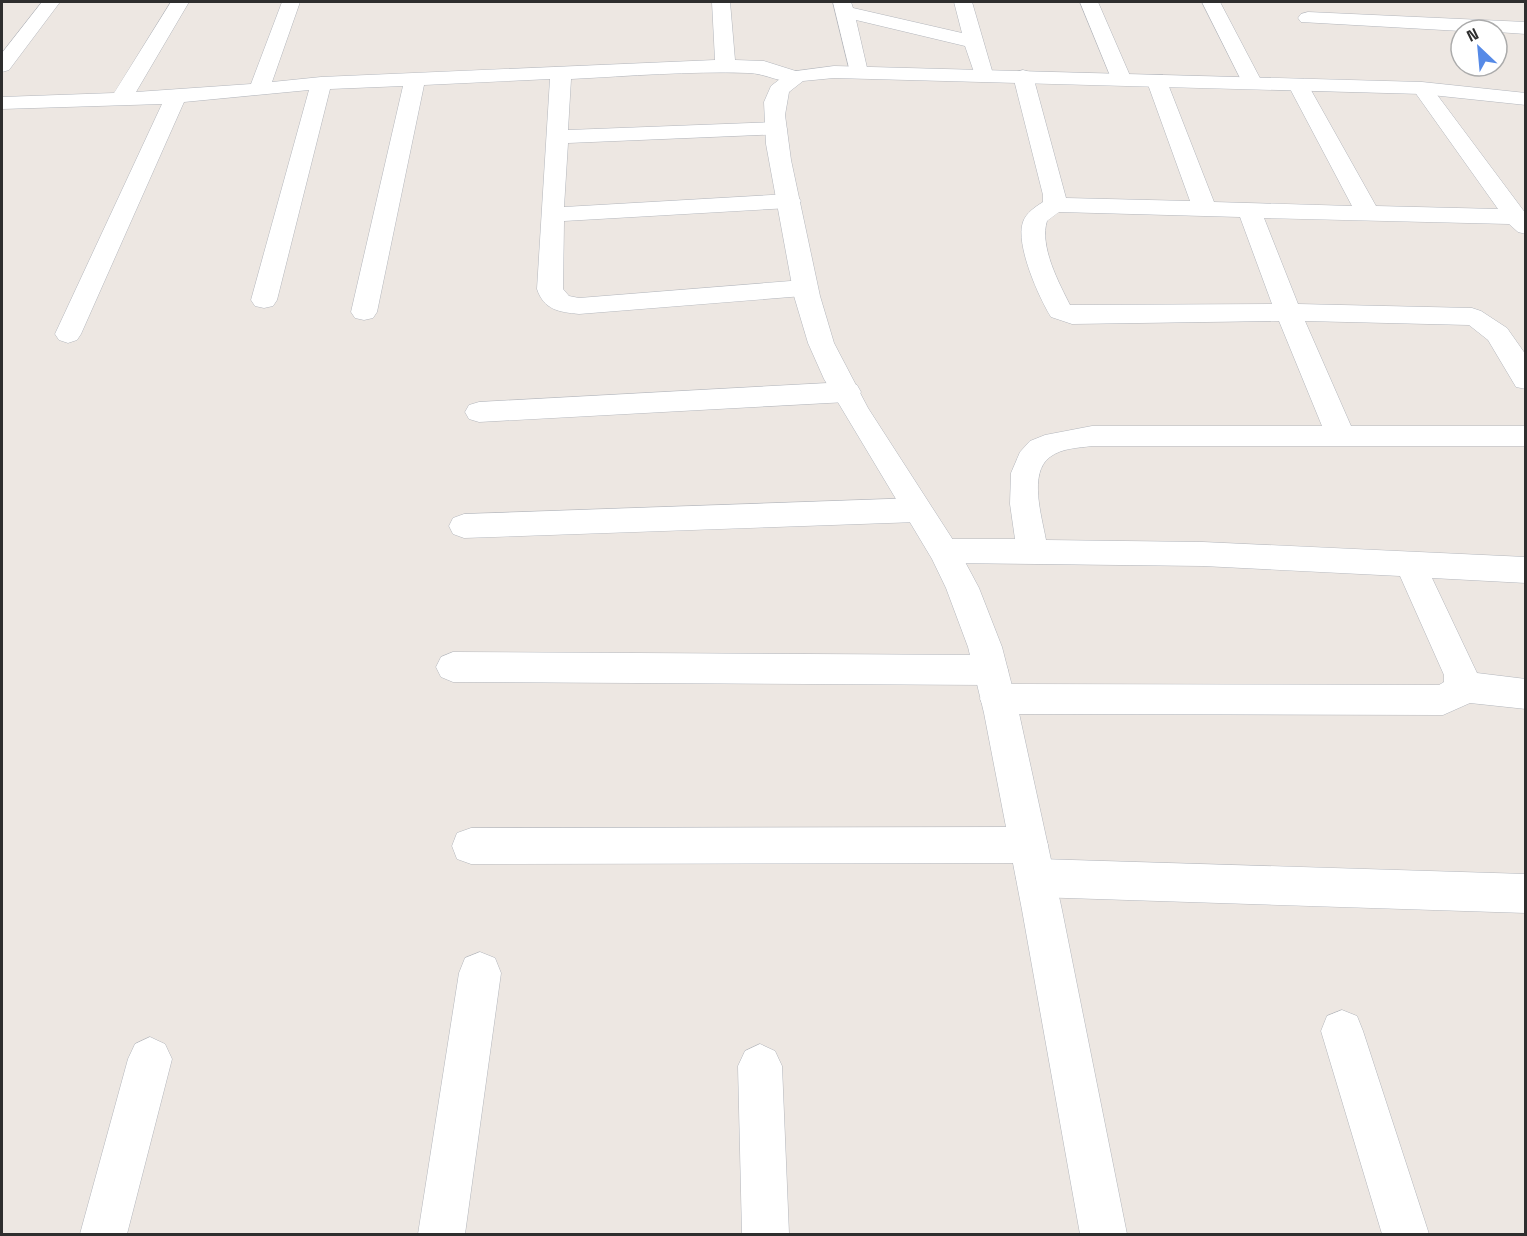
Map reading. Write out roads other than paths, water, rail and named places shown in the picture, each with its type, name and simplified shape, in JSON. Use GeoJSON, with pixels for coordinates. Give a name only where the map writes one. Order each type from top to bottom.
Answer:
{"type":"FeatureCollection","features":[{"type":"Feature","properties":{"kind":"street"},"geometry":{"type":"LineString","coordinates":[[2,66],[51,2]]}},
{"type":"Feature","properties":{"kind":"street"},"geometry":{"type":"LineString","coordinates":[[121,99],[180,2]]}},
{"type":"Feature","properties":{"kind":"street"},"geometry":{"type":"LineString","coordinates":[[259,89],[291,2]]}},
{"type":"Feature","properties":{"kind":"street"},"geometry":{"type":"LineString","coordinates":[[721,2],[725,66]]}},
{"type":"Feature","properties":{"kind":"street"},"geometry":{"type":"LineString","coordinates":[[963,2],[983,74]]}},
{"type":"Feature","properties":{"kind":"street"},"geometry":{"type":"LineString","coordinates":[[1089,2],[1121,78]]}},
{"type":"Feature","properties":{"kind":"street"},"geometry":{"type":"LineString","coordinates":[[1211,2],[1252,82]]}},
{"type":"Feature","properties":{"kind":"street"},"geometry":{"type":"LineString","coordinates":[[858,72],[843,7],[975,42]]}},
{"type":"Feature","properties":{"kind":"street"},"geometry":{"type":"LineString","coordinates":[[1308,18],[1526,28]]}},
{"type":"Feature","properties":{"kind":"street"},"geometry":{"type":"LineString","coordinates":[[2,103],[176,97],[321,83],[725,66],[764,67],[795,77]]}},
{"type":"Feature","properties":{"kind":"street"},"geometry":{"type":"LineString","coordinates":[[1104,1234],[1032,862],[994,685],[978,626],[945,551],[917,510],[847,392],[821,343],[804,288],[801,254],[776,129],[777,90],[795,77],[808,74],[858,72],[1422,88],[1526,99]]}},
{"type":"Feature","properties":{"kind":"street"},"geometry":{"type":"LineString","coordinates":[[561,73],[552,215],[550,289],[553,298],[562,304],[579,306],[804,288]]}},
{"type":"Feature","properties":{"kind":"street"},"geometry":{"type":"LineString","coordinates":[[1023,76],[1055,195],[1054,205]]}},
{"type":"Feature","properties":{"kind":"street"},"geometry":{"type":"LineString","coordinates":[[1156,79],[1204,209]]}},
{"type":"Feature","properties":{"kind":"street"},"geometry":{"type":"LineString","coordinates":[[364,312],[416,80]]}},
{"type":"Feature","properties":{"kind":"street"},"geometry":{"type":"LineString","coordinates":[[264,300],[321,83]]}},
{"type":"Feature","properties":{"kind":"street"},"geometry":{"type":"LineString","coordinates":[[1297,83],[1368,213]]}},
{"type":"Feature","properties":{"kind":"street"},"geometry":{"type":"LineString","coordinates":[[1422,88],[1520,222]]}},
{"type":"Feature","properties":{"kind":"street"},"geometry":{"type":"LineString","coordinates":[[68,334],[176,97]]}},
{"type":"Feature","properties":{"kind":"street"},"geometry":{"type":"LineString","coordinates":[[558,136],[776,129]]}},
{"type":"Feature","properties":{"kind":"street"},"geometry":{"type":"LineString","coordinates":[[552,215],[789,201]]}},
{"type":"Feature","properties":{"kind":"street"},"geometry":{"type":"LineString","coordinates":[[1520,222],[1368,213],[1054,205],[1041,214],[1034,223],[1034,240],[1060,311],[1072,316],[1288,312],[1472,317],[1486,321],[1517,351],[1526,380]]}},
{"type":"Feature","properties":{"kind":"street"},"geometry":{"type":"LineString","coordinates":[[1249,210],[1288,312],[1341,436]]}},
{"type":"Feature","properties":{"kind":"street"},"geometry":{"type":"LineString","coordinates":[[478,412],[847,392]]}},
{"type":"Feature","properties":{"kind":"street"},"geometry":{"type":"LineString","coordinates":[[1032,551],[1023,476],[1030,456],[1053,442],[1092,435],[1526,436]]}},
{"type":"Feature","properties":{"kind":"street"},"geometry":{"type":"LineString","coordinates":[[464,526],[917,510]]}},
{"type":"Feature","properties":{"kind":"street"},"geometry":{"type":"LineString","coordinates":[[945,551],[1203,554],[1526,570]]}},
{"type":"Feature","properties":{"kind":"street"},"geometry":{"type":"LineString","coordinates":[[1410,564],[1461,675],[1461,690]]}},
{"type":"Feature","properties":{"kind":"street"},"geometry":{"type":"LineString","coordinates":[[453,667],[1443,700],[1466,687],[1526,694]]}},
{"type":"Feature","properties":{"kind":"street"},"geometry":{"type":"LineString","coordinates":[[471,846],[1032,862],[1526,894]]}},
{"type":"Feature","properties":{"kind":"street"},"geometry":{"type":"LineString","coordinates":[[441,1234],[480,973]]}},
{"type":"Feature","properties":{"kind":"street"},"geometry":{"type":"LineString","coordinates":[[1342,1031],[1406,1234]]}},
{"type":"Feature","properties":{"kind":"street"},"geometry":{"type":"LineString","coordinates":[[103,1234],[150,1059]]}},
{"type":"Feature","properties":{"kind":"street"},"geometry":{"type":"LineString","coordinates":[[760,1066],[766,1234]]}}]}
